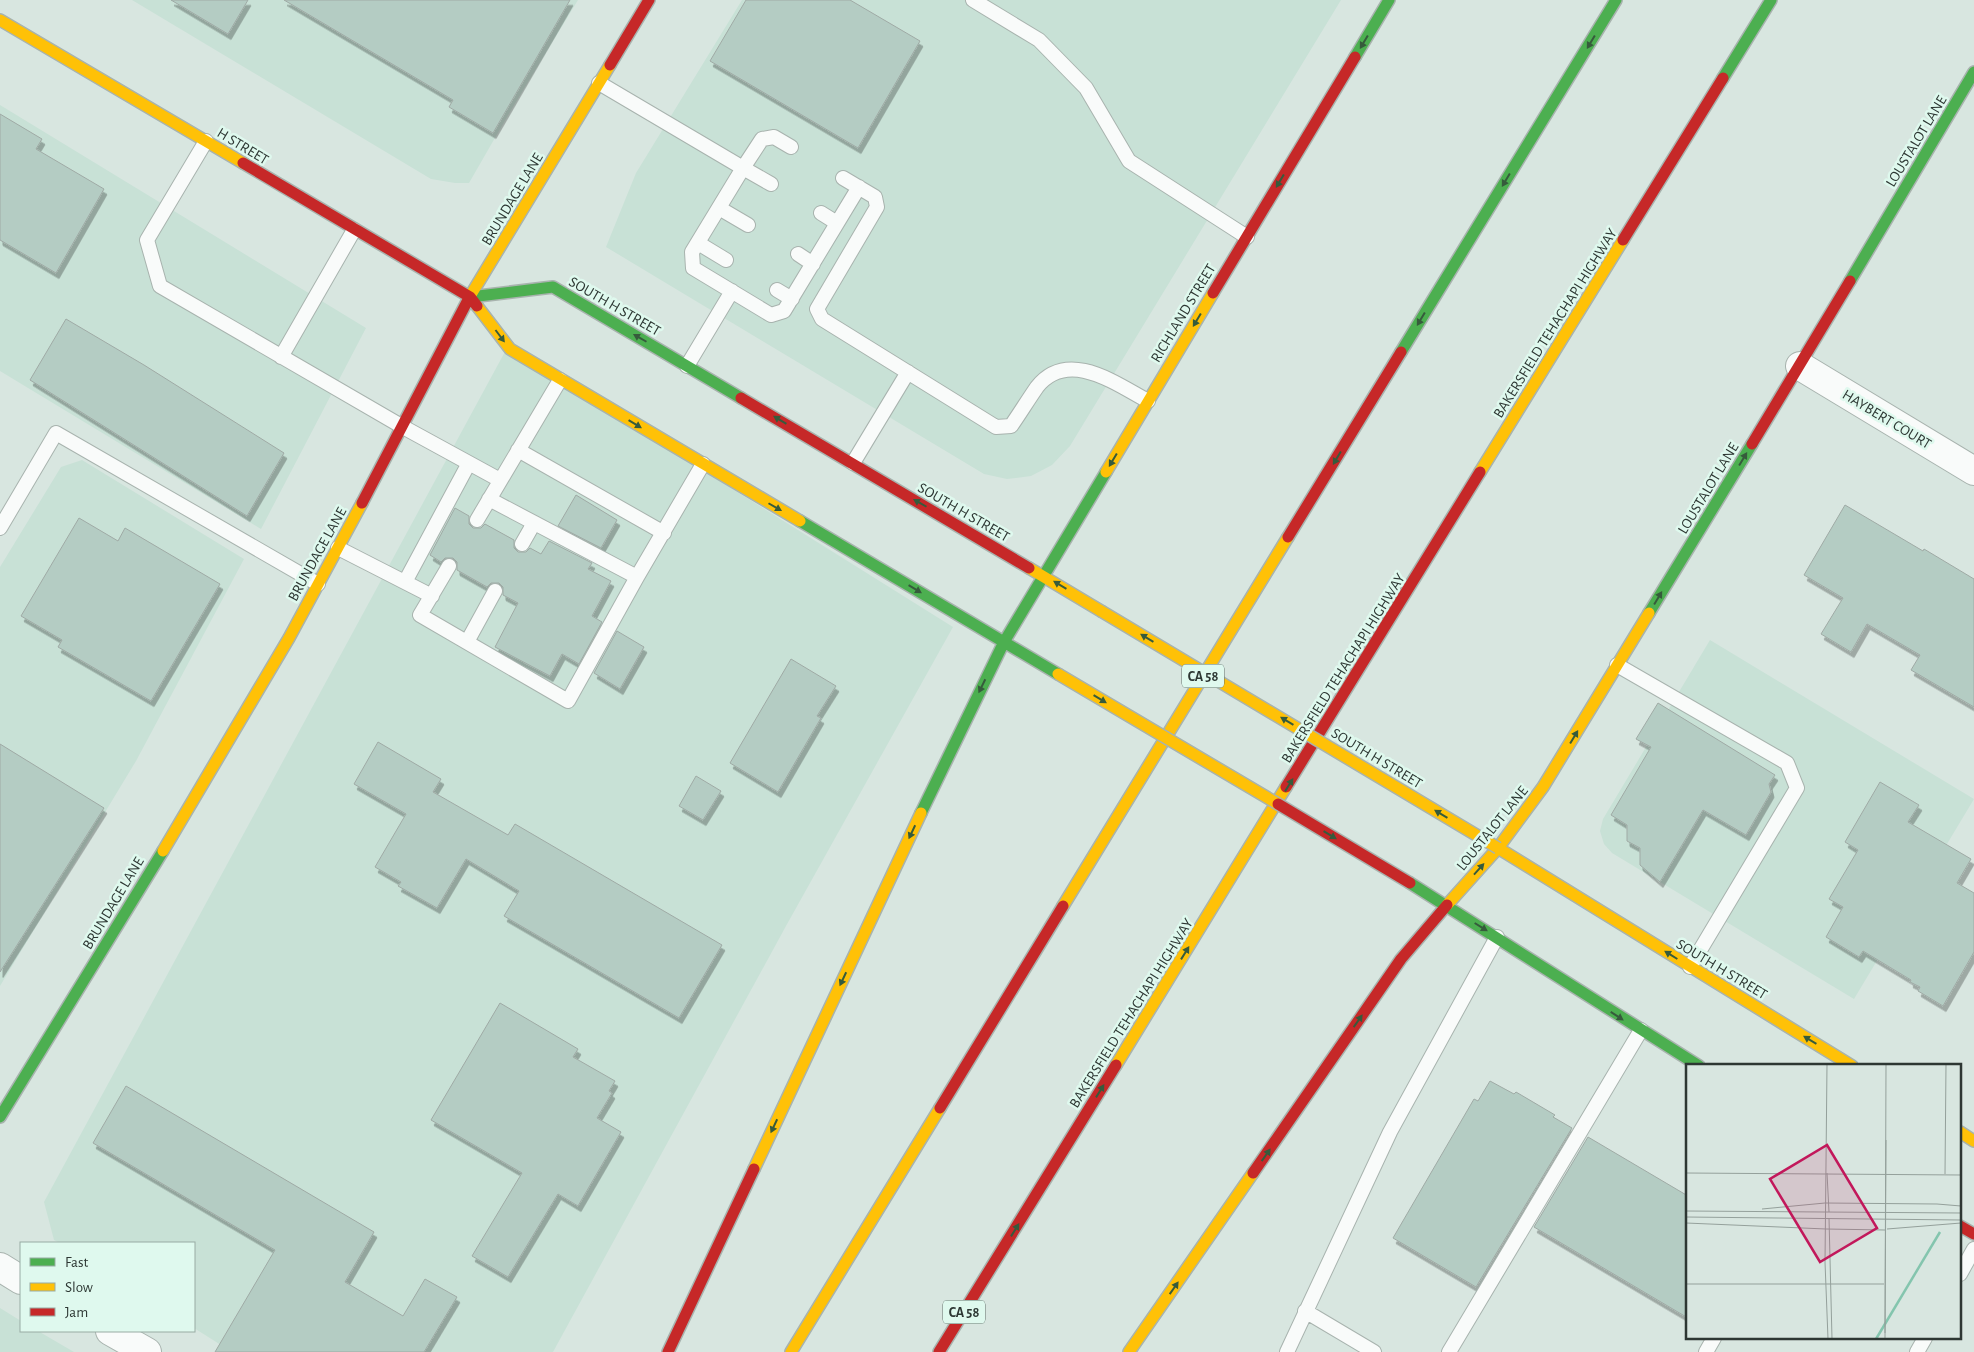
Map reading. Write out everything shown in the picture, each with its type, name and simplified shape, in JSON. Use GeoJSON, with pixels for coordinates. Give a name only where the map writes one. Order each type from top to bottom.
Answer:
{"type":"FeatureCollection","features":[{"type":"Feature","properties":{"kind":"main road","name":"BRUNDAGE LANE"},"geometry":{"type":"LineString","coordinates":[[0,1117],[198,793],[289,638],[403,427],[470,297],[649,0]]}},
{"type":"Feature","properties":{"kind":"main road","name":"RICHLAND STREET"},"geometry":{"type":"LineString","coordinates":[[668,1352],[948,755],[1004,642],[1389,0]]}},
{"type":"Feature","properties":{"kind":"main road","name":"CA 58"},"geometry":{"type":"LineString","coordinates":[[791,1352],[1616,0]]}},
{"type":"Feature","properties":{"kind":"main road","name":"BAKERSFIELD TEHACHAPI HIGHWAY"},"geometry":{"type":"LineString","coordinates":[[939,1352],[1771,0]]}},
{"type":"Feature","properties":{"kind":"main road","name":"H STREET"},"geometry":{"type":"LineString","coordinates":[[0,20],[470,297]]}},
{"type":"Feature","properties":{"kind":"main road","name":"LOUSTALOT LANE"},"geometry":{"type":"LineString","coordinates":[[1129,1352],[1401,958],[1498,848],[1543,787],[1800,366],[1974,72]]}},
{"type":"Feature","properties":{"kind":"main road","name":"SOUTH H STREET"},"geometry":{"type":"LineString","coordinates":[[470,297],[553,287],[1044,576],[1498,848],[1849,1064]]}},
{"type":"Feature","properties":{"kind":"main road"},"geometry":{"type":"LineString","coordinates":[[470,297],[510,350],[1447,905],[1696,1064]]}},
{"type":"Feature","properties":{"kind":"main road"},"geometry":{"type":"LineString","coordinates":[[1962,1133],[1974,1140]]}},
{"type":"Feature","properties":{"kind":"main road"},"geometry":{"type":"LineString","coordinates":[[1962,1227],[1974,1234]]}},
{"type":"Feature","properties":{"kind":"street","name":"HAYBERT COURT"},"geometry":{"type":"LineString","coordinates":[[1800,366],[1974,471]]}},
{"type":"Feature","properties":{"kind":"street"},"geometry":{"type":"LineString","coordinates":[[0,1267],[20,1279]]}},
{"type":"Feature","properties":{"kind":"street"},"geometry":{"type":"LineString","coordinates":[[112,1332],[147,1352]]}},
{"type":"Feature","properties":{"kind":"lane"},"geometry":{"type":"LineString","coordinates":[[973,0],[1039,40],[1086,88],[1129,161],[1247,237]]}},
{"type":"Feature","properties":{"kind":"lane"},"geometry":{"type":"LineString","coordinates":[[599,83],[771,184]]}},
{"type":"Feature","properties":{"kind":"lane"},"geometry":{"type":"LineString","coordinates":[[791,147],[774,137],[762,139],[692,252],[693,268],[770,314],[784,311],[859,187]]}},
{"type":"Feature","properties":{"kind":"lane"},"geometry":{"type":"LineString","coordinates":[[206,141],[147,240],[160,286],[403,427],[500,480]]}},
{"type":"Feature","properties":{"kind":"lane"},"geometry":{"type":"LineString","coordinates":[[843,178],[875,197],[877,207],[817,308],[822,319],[996,427],[1011,426],[1038,386],[1057,371],[1080,369],[1095,373],[1148,401]]}},
{"type":"Feature","properties":{"kind":"lane"},"geometry":{"type":"LineString","coordinates":[[719,208],[748,225]]}},
{"type":"Feature","properties":{"kind":"lane"},"geometry":{"type":"LineString","coordinates":[[821,213],[837,223]]}},
{"type":"Feature","properties":{"kind":"lane"},"geometry":{"type":"LineString","coordinates":[[282,357],[354,230]]}},
{"type":"Feature","properties":{"kind":"lane"},"geometry":{"type":"LineString","coordinates":[[698,243],[726,260]]}},
{"type":"Feature","properties":{"kind":"lane"},"geometry":{"type":"LineString","coordinates":[[798,254],[813,264]]}},
{"type":"Feature","properties":{"kind":"lane"},"geometry":{"type":"LineString","coordinates":[[777,290],[792,299]]}},
{"type":"Feature","properties":{"kind":"lane"},"geometry":{"type":"LineString","coordinates":[[688,366],[732,291]]}},
{"type":"Feature","properties":{"kind":"lane"},"geometry":{"type":"LineString","coordinates":[[852,463],[908,372]]}},
{"type":"Feature","properties":{"kind":"lane"},"geometry":{"type":"LineString","coordinates":[[477,520],[560,380]]}},
{"type":"Feature","properties":{"kind":"lane"},"geometry":{"type":"LineString","coordinates":[[0,528],[56,434],[318,584]]}},
{"type":"Feature","properties":{"kind":"lane"},"geometry":{"type":"LineString","coordinates":[[518,450],[664,532]]}},
{"type":"Feature","properties":{"kind":"lane"},"geometry":{"type":"LineString","coordinates":[[405,582],[469,464]]}},
{"type":"Feature","properties":{"kind":"lane"},"geometry":{"type":"LineString","coordinates":[[449,566],[420,615],[568,701],[703,464]]}},
{"type":"Feature","properties":{"kind":"lane"},"geometry":{"type":"LineString","coordinates":[[489,499],[637,577]]}},
{"type":"Feature","properties":{"kind":"lane"},"geometry":{"type":"LineString","coordinates":[[522,544],[534,522]]}},
{"type":"Feature","properties":{"kind":"lane"},"geometry":{"type":"LineString","coordinates":[[338,548],[432,596]]}},
{"type":"Feature","properties":{"kind":"lane"},"geometry":{"type":"LineString","coordinates":[[467,642],[495,591]]}},
{"type":"Feature","properties":{"kind":"lane"},"geometry":{"type":"LineString","coordinates":[[1617,665],[1787,764],[1797,788],[1690,967]]}},
{"type":"Feature","properties":{"kind":"lane"},"geometry":{"type":"LineString","coordinates":[[1287,1352],[1390,1132],[1497,937]]}},
{"type":"Feature","properties":{"kind":"lane"},"geometry":{"type":"LineString","coordinates":[[1449,1352],[1641,1030]]}},
{"type":"Feature","properties":{"kind":"lane"},"geometry":{"type":"LineString","coordinates":[[1962,1270],[1974,1249]]}},
{"type":"Feature","properties":{"kind":"lane"},"geometry":{"type":"LineString","coordinates":[[1305,1311],[1374,1352]]}},
{"type":"Feature","properties":{"kind":"lane"},"geometry":{"type":"LineString","coordinates":[[1706,1352],[1713,1340]]}},
{"type":"Feature","properties":{"kind":"lane"},"geometry":{"type":"LineString","coordinates":[[1917,1352],[1924,1340]]}},
{"type":"Feature","properties":{"kind":"shaded area"},"geometry":{"type":"Polygon","coordinates":[[[132,0],[578,0],[469,183],[455,183],[431,179],[132,0]]]}},
{"type":"Feature","properties":{"kind":"shaded area"},"geometry":{"type":"Polygon","coordinates":[[[742,0],[1341,0],[1070,446],[1052,465],[1031,476],[1007,479],[984,474],[606,247],[636,173],[742,0]]]}},
{"type":"Feature","properties":{"kind":"shaded area"},"geometry":{"type":"Polygon","coordinates":[[[0,105],[366,328],[261,529],[0,371],[0,105]]]}},
{"type":"Feature","properties":{"kind":"shaded area"},"geometry":{"type":"Polygon","coordinates":[[[507,348],[953,627],[786,926],[553,1352],[232,1352],[195,1329],[195,1242],[58,1242],[54,1240],[44,1202],[507,348]]]}},
{"type":"Feature","properties":{"kind":"shaded area"},"geometry":{"type":"Polygon","coordinates":[[[82,460],[244,559],[136,761],[0,986],[0,567],[61,467],[82,460]]]}},
{"type":"Feature","properties":{"kind":"shaded area"},"geometry":{"type":"Polygon","coordinates":[[[1710,640],[1974,799],[1854,999],[1612,853],[1604,844],[1600,831],[1603,819],[1710,640]]]}},
{"type":"Feature","properties":{"kind":"shaded area"},"geometry":{"type":"Polygon","coordinates":[[[0,1308],[20,1320],[20,1332],[40,1332],[74,1352],[0,1352],[0,1308]]]}},
{"type":"Feature","properties":{"kind":"building"},"geometry":{"type":"Polygon","coordinates":[[[171,0],[248,0],[228,34],[171,0]]]}},
{"type":"Feature","properties":{"kind":"building"},"geometry":{"type":"Polygon","coordinates":[[[284,0],[570,0],[493,133],[449,107],[453,100],[284,0]]]}},
{"type":"Feature","properties":{"kind":"building"},"geometry":{"type":"Polygon","coordinates":[[[746,0],[850,0],[920,41],[858,148],[710,61],[746,0]]]}},
{"type":"Feature","properties":{"kind":"building"},"geometry":{"type":"Polygon","coordinates":[[[0,114],[42,139],[36,149],[104,189],[56,273],[0,240],[0,114]]]}},
{"type":"Feature","properties":{"kind":"building"},"geometry":{"type":"Polygon","coordinates":[[[66,319],[144,365],[284,453],[247,516],[30,380],[66,319]]]}},
{"type":"Feature","properties":{"kind":"building"},"geometry":{"type":"Polygon","coordinates":[[[576,495],[617,520],[601,548],[558,526],[576,495]]]}},
{"type":"Feature","properties":{"kind":"building"},"geometry":{"type":"Polygon","coordinates":[[[1845,505],[1974,579],[1974,707],[1911,670],[1920,655],[1867,624],[1851,652],[1821,634],[1843,598],[1804,575],[1845,505]]]}},
{"type":"Feature","properties":{"kind":"building"},"geometry":{"type":"Polygon","coordinates":[[[455,508],[469,516],[469,524],[473,528],[481,528],[485,524],[514,540],[514,548],[518,552],[526,552],[530,548],[541,554],[549,541],[592,563],[588,569],[611,581],[592,616],[602,622],[579,664],[562,654],[550,676],[495,647],[518,603],[503,595],[503,587],[499,583],[491,583],[487,587],[457,570],[457,562],[453,558],[445,558],[441,562],[430,555],[455,508]]]}},
{"type":"Feature","properties":{"kind":"building"},"geometry":{"type":"Polygon","coordinates":[[[79,518],[118,541],[125,528],[220,584],[151,701],[58,647],[62,640],[21,616],[79,518]]]}},
{"type":"Feature","properties":{"kind":"building"},"geometry":{"type":"Polygon","coordinates":[[[617,631],[644,647],[620,689],[594,673],[617,631]]]}},
{"type":"Feature","properties":{"kind":"building"},"geometry":{"type":"Polygon","coordinates":[[[791,659],[836,686],[817,716],[821,718],[778,792],[730,763],[791,659]]]}},
{"type":"Feature","properties":{"kind":"building"},"geometry":{"type":"Polygon","coordinates":[[[1658,703],[1775,775],[1769,784],[1771,792],[1746,835],[1703,810],[1660,882],[1640,865],[1640,848],[1627,841],[1627,825],[1611,815],[1651,747],[1636,739],[1658,703]]]}},
{"type":"Feature","properties":{"kind":"building"},"geometry":{"type":"Polygon","coordinates":[[[378,742],[441,779],[433,792],[508,835],[515,824],[722,945],[679,1018],[504,916],[519,891],[466,859],[437,908],[398,886],[401,882],[375,867],[406,814],[354,784],[378,742]]]}},
{"type":"Feature","properties":{"kind":"building"},"geometry":{"type":"Polygon","coordinates":[[[0,744],[104,808],[0,972],[0,744]]]}},
{"type":"Feature","properties":{"kind":"building"},"geometry":{"type":"Polygon","coordinates":[[[696,776],[721,791],[703,820],[679,806],[696,776]]]}},
{"type":"Feature","properties":{"kind":"building"},"geometry":{"type":"Polygon","coordinates":[[[1880,782],[1919,805],[1908,822],[1971,859],[1957,883],[1974,893],[1974,952],[1943,1006],[1918,991],[1920,987],[1910,982],[1911,980],[1863,951],[1859,957],[1826,937],[1843,907],[1829,899],[1858,850],[1845,842],[1880,782]]]}},
{"type":"Feature","properties":{"kind":"building"},"geometry":{"type":"Polygon","coordinates":[[[500,1003],[578,1049],[573,1057],[615,1081],[609,1091],[612,1093],[597,1118],[621,1132],[578,1206],[558,1194],[508,1277],[472,1256],[522,1173],[431,1120],[500,1003]]]}},
{"type":"Feature","properties":{"kind":"building"},"geometry":{"type":"Polygon","coordinates":[[[1490,1081],[1514,1094],[1516,1092],[1555,1115],[1553,1117],[1572,1128],[1476,1287],[1393,1238],[1474,1099],[1478,1101],[1490,1081]]]}},
{"type":"Feature","properties":{"kind":"building"},"geometry":{"type":"Polygon","coordinates":[[[126,1086],[374,1232],[345,1282],[403,1316],[425,1279],[457,1297],[424,1352],[215,1352],[275,1250],[93,1143],[126,1086]]]}},
{"type":"Feature","properties":{"kind":"building"},"geometry":{"type":"Polygon","coordinates":[[[1588,1137],[1686,1195],[1686,1317],[1534,1227],[1588,1137]]]}},
{"type":"Feature","properties":{"kind":"traffic: fast"},"geometry":{"type":"LineString","coordinates":[[1355,57],[1389,0]]}},
{"type":"Feature","properties":{"kind":"traffic: fast"},"geometry":{"type":"LineString","coordinates":[[1401,352],[1616,0]]}},
{"type":"Feature","properties":{"kind":"traffic: fast"},"geometry":{"type":"LineString","coordinates":[[1723,78],[1771,0]]}},
{"type":"Feature","properties":{"kind":"traffic: fast"},"geometry":{"type":"LineString","coordinates":[[1850,281],[1974,72]]}},
{"type":"Feature","properties":{"kind":"traffic: fast"},"geometry":{"type":"LineString","coordinates":[[470,297],[553,287],[741,398]]}},
{"type":"Feature","properties":{"kind":"traffic: fast"},"geometry":{"type":"LineString","coordinates":[[1649,613],[1752,444]]}},
{"type":"Feature","properties":{"kind":"traffic: fast"},"geometry":{"type":"LineString","coordinates":[[1004,642],[1106,472]]}},
{"type":"Feature","properties":{"kind":"traffic: fast"},"geometry":{"type":"LineString","coordinates":[[800,521],[1058,674]]}},
{"type":"Feature","properties":{"kind":"traffic: fast"},"geometry":{"type":"LineString","coordinates":[[921,813],[1004,642]]}},
{"type":"Feature","properties":{"kind":"traffic: fast"},"geometry":{"type":"LineString","coordinates":[[0,1117],[163,851]]}},
{"type":"Feature","properties":{"kind":"traffic: fast"},"geometry":{"type":"LineString","coordinates":[[1410,883],[1696,1064]]}},
{"type":"Feature","properties":{"kind":"traffic: slow"},"geometry":{"type":"LineString","coordinates":[[0,20],[243,163]]}},
{"type":"Feature","properties":{"kind":"traffic: slow"},"geometry":{"type":"LineString","coordinates":[[469,298],[610,65]]}},
{"type":"Feature","properties":{"kind":"traffic: slow"},"geometry":{"type":"LineString","coordinates":[[1480,472],[1623,240]]}},
{"type":"Feature","properties":{"kind":"traffic: slow"},"geometry":{"type":"LineString","coordinates":[[1106,472],[1213,293]]}},
{"type":"Feature","properties":{"kind":"traffic: slow"},"geometry":{"type":"LineString","coordinates":[[477,306],[510,349],[800,521]]}},
{"type":"Feature","properties":{"kind":"traffic: slow"},"geometry":{"type":"LineString","coordinates":[[163,851],[289,638],[362,503]]}},
{"type":"Feature","properties":{"kind":"traffic: slow"},"geometry":{"type":"LineString","coordinates":[[1063,906],[1288,537]]}},
{"type":"Feature","properties":{"kind":"traffic: slow"},"geometry":{"type":"LineString","coordinates":[[1029,568],[1101,611]]}},
{"type":"Feature","properties":{"kind":"traffic: slow"},"geometry":{"type":"LineString","coordinates":[[1101,611],[1498,848]]}},
{"type":"Feature","properties":{"kind":"traffic: slow"},"geometry":{"type":"LineString","coordinates":[[1447,905],[1498,848],[1543,787],[1649,613]]}},
{"type":"Feature","properties":{"kind":"traffic: slow"},"geometry":{"type":"LineString","coordinates":[[1058,674],[1278,804]]}},
{"type":"Feature","properties":{"kind":"traffic: slow"},"geometry":{"type":"LineString","coordinates":[[1116,1065],[1286,787]]}},
{"type":"Feature","properties":{"kind":"traffic: slow"},"geometry":{"type":"LineString","coordinates":[[754,1169],[921,813]]}},
{"type":"Feature","properties":{"kind":"traffic: slow"},"geometry":{"type":"LineString","coordinates":[[1498,848],[1849,1064]]}},
{"type":"Feature","properties":{"kind":"traffic: slow"},"geometry":{"type":"LineString","coordinates":[[791,1352],[940,1108]]}},
{"type":"Feature","properties":{"kind":"traffic: slow"},"geometry":{"type":"LineString","coordinates":[[1962,1133],[1974,1141]]}},
{"type":"Feature","properties":{"kind":"traffic: slow"},"geometry":{"type":"LineString","coordinates":[[1129,1352],[1253,1173]]}},
{"type":"Feature","properties":{"kind":"traffic: jam"},"geometry":{"type":"LineString","coordinates":[[610,65],[649,0]]}},
{"type":"Feature","properties":{"kind":"traffic: jam"},"geometry":{"type":"LineString","coordinates":[[1213,293],[1355,57]]}},
{"type":"Feature","properties":{"kind":"traffic: jam"},"geometry":{"type":"LineString","coordinates":[[1623,240],[1723,78]]}},
{"type":"Feature","properties":{"kind":"traffic: jam"},"geometry":{"type":"LineString","coordinates":[[243,163],[470,297],[477,306]]}},
{"type":"Feature","properties":{"kind":"traffic: jam"},"geometry":{"type":"LineString","coordinates":[[1752,444],[1850,281]]}},
{"type":"Feature","properties":{"kind":"traffic: jam"},"geometry":{"type":"LineString","coordinates":[[362,503],[469,298]]}},
{"type":"Feature","properties":{"kind":"traffic: jam"},"geometry":{"type":"LineString","coordinates":[[1288,537],[1401,352]]}},
{"type":"Feature","properties":{"kind":"traffic: jam"},"geometry":{"type":"LineString","coordinates":[[741,398],[1029,568]]}},
{"type":"Feature","properties":{"kind":"traffic: jam"},"geometry":{"type":"LineString","coordinates":[[1286,787],[1480,472]]}},
{"type":"Feature","properties":{"kind":"traffic: jam"},"geometry":{"type":"LineString","coordinates":[[1278,804],[1410,883]]}},
{"type":"Feature","properties":{"kind":"traffic: jam"},"geometry":{"type":"LineString","coordinates":[[1253,1173],[1401,959],[1447,905]]}},
{"type":"Feature","properties":{"kind":"traffic: jam"},"geometry":{"type":"LineString","coordinates":[[940,1108],[1063,906]]}},
{"type":"Feature","properties":{"kind":"traffic: jam"},"geometry":{"type":"LineString","coordinates":[[939,1352],[1116,1065]]}},
{"type":"Feature","properties":{"kind":"traffic: jam"},"geometry":{"type":"LineString","coordinates":[[668,1352],[754,1169]]}},
{"type":"Feature","properties":{"kind":"traffic: jam"},"geometry":{"type":"LineString","coordinates":[[1962,1227],[1974,1234]]}}]}
